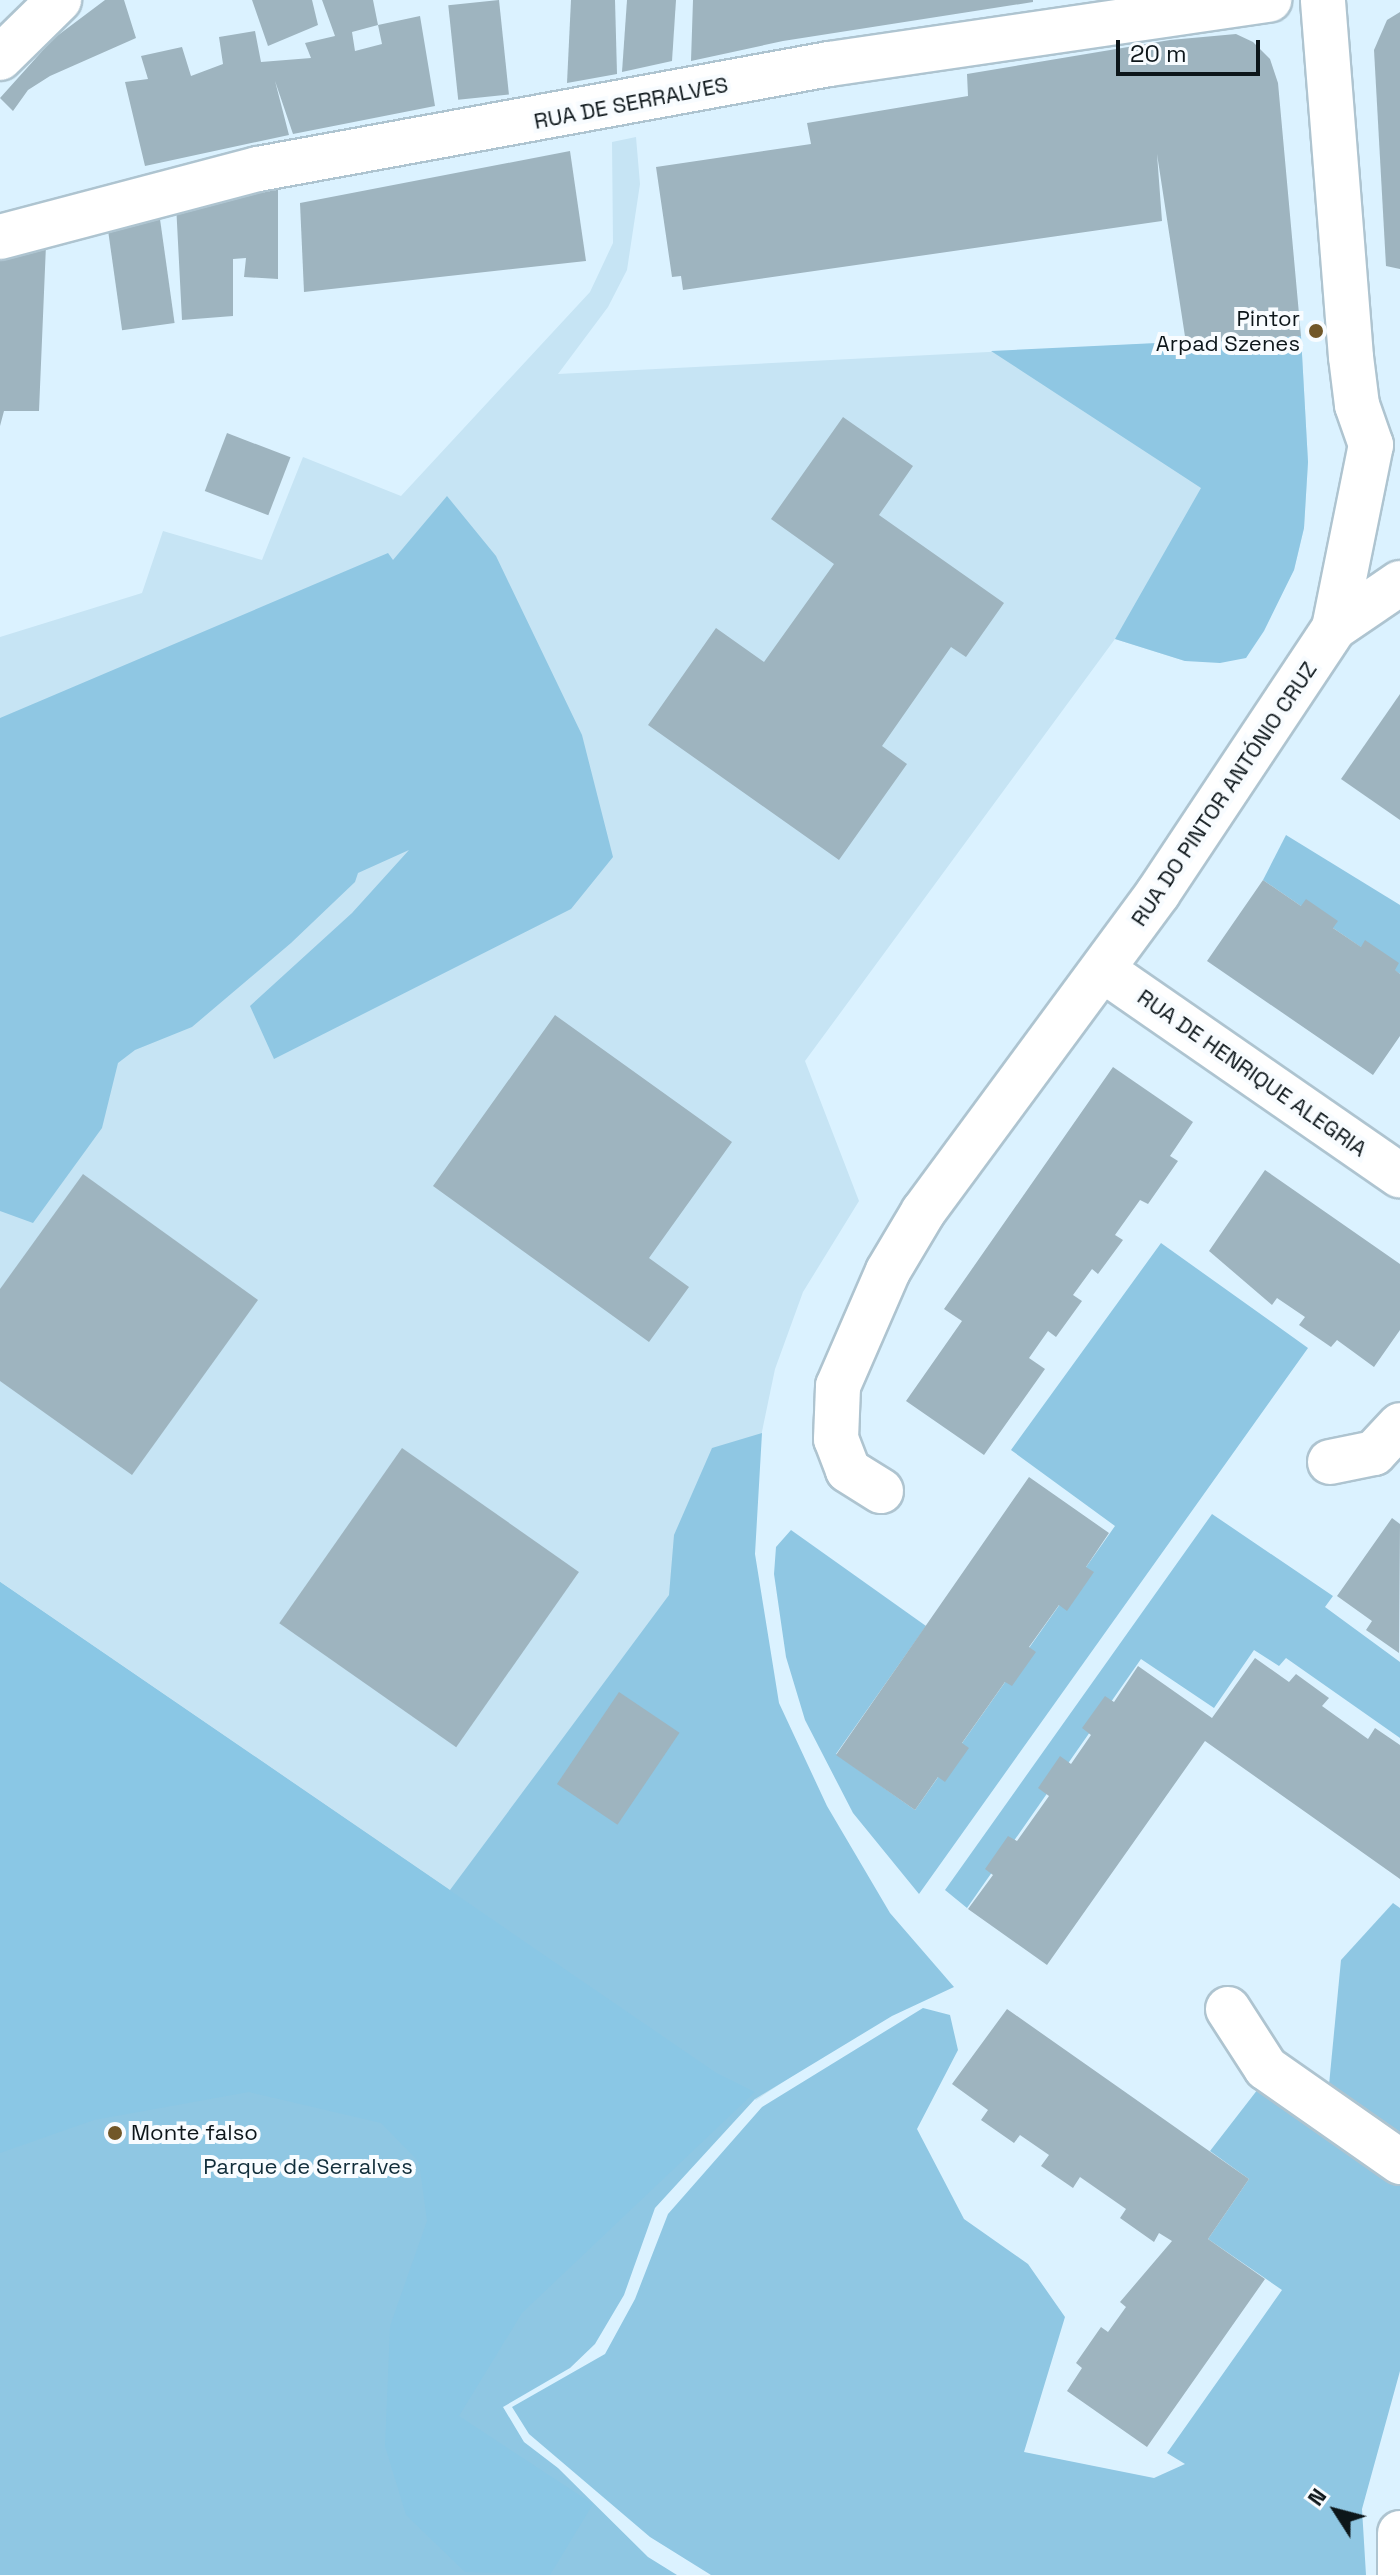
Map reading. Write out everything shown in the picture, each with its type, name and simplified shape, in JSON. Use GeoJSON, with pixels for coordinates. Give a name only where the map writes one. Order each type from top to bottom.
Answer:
{"type":"FeatureCollection","features":[{"type":"Feature","properties":{"kind":"street"},"geometry":{"type":"LineString","coordinates":[[0,58],[59,0]]}},
{"type":"Feature","properties":{"kind":"street","name":"RUA DE SERRALVES"},"geometry":{"type":"LineString","coordinates":[[0,237],[258,169],[829,64],[1269,0]]}},
{"type":"Feature","properties":{"kind":"street","name":"RUA DO PINTOR ANTÓNIO CRUZ"},"geometry":{"type":"LineString","coordinates":[[881,1491],[848,1470],[836,1439],[838,1386],[856,1336],[923,1212],[1103,970],[1334,628],[1386,459],[1357,405],[1323,0]]}},
{"type":"Feature","properties":{"kind":"street"},"geometry":{"type":"LineString","coordinates":[[1334,628],[1400,583]]}},
{"type":"Feature","properties":{"kind":"street","name":"RUA DE HENRIQUE ALEGRIA"},"geometry":{"type":"LineString","coordinates":[[1103,970],[1400,1176]]}},
{"type":"Feature","properties":{"kind":"street"},"geometry":{"type":"LineString","coordinates":[[1330,1462],[1374,1453],[1400,1425]]}},
{"type":"Feature","properties":{"kind":"street"},"geometry":{"type":"LineString","coordinates":[[1228,2009],[1266,2068],[1400,2162]]}},
{"type":"Feature","properties":{"kind":"street"},"geometry":{"type":"LineString","coordinates":[[1400,2533],[1400,2575]]}},
{"type":"Feature","properties":{"kind":"shaded area"},"geometry":{"type":"Polygon","coordinates":[[[636,137],[640,184],[627,270],[608,307],[558,374],[1301,336],[1308,462],[1304,528],[1294,570],[1246,658],[1185,661],[1115,639],[805,1061],[859,1201],[803,1292],[775,1369],[754,1470],[750,1555],[772,1698],[884,2015],[756,2100],[0,1582],[0,637],[142,593],[163,531],[262,560],[303,457],[401,496],[590,292],[613,243],[612,142],[636,137]]]}},
{"type":"Feature","properties":{"kind":"shaded area"},"geometry":{"type":"Polygon","coordinates":[[[0,1582],[715,2072],[755,2092],[522,2313],[459,2416],[593,2504],[550,2575],[465,2572],[406,2515],[385,2446],[390,2326],[427,2221],[419,2162],[381,2123],[249,2092],[94,2120],[0,2153],[0,1582]]]}},
{"type":"Feature","properties":{"kind":"green space"},"geometry":{"type":"Polygon","coordinates":[[[1301,336],[1308,462],[1304,528],[1294,570],[1264,631],[1246,658],[1220,663],[1185,661],[1115,639],[1201,488],[991,351],[1301,336]]]}},
{"type":"Feature","properties":{"kind":"green space"},"geometry":{"type":"Polygon","coordinates":[[[447,496],[496,556],[582,735],[613,857],[571,909],[274,1059],[250,1006],[352,913],[409,850],[358,873],[355,882],[291,943],[192,1027],[135,1050],[118,1063],[102,1128],[33,1223],[0,1211],[0,718],[388,553],[393,560],[447,496]]]}},
{"type":"Feature","properties":{"kind":"green space"},"geometry":{"type":"Polygon","coordinates":[[[1286,835],[1400,905],[1400,974],[1263,880],[1286,835]]]}},
{"type":"Feature","properties":{"kind":"green space"},"geometry":{"type":"Polygon","coordinates":[[[1161,1243],[1308,1348],[919,1894],[853,1813],[805,1720],[786,1657],[774,1574],[776,1547],[791,1530],[926,1626],[836,1754],[915,1810],[1115,1526],[1011,1450],[1161,1243]]]}},
{"type":"Feature","properties":{"kind":"green space","name":"Parque de Serralves"},"geometry":{"type":"Polygon","coordinates":[[[762,1433],[755,1554],[779,1703],[827,1806],[890,1913],[954,1987],[892,2016],[755,2099],[655,2208],[624,2295],[595,2344],[570,2368],[503,2407],[524,2442],[558,2468],[648,2557],[677,2575],[0,2575],[0,1582],[450,1890],[669,1595],[674,1535],[712,1448],[762,1433]]]}},
{"type":"Feature","properties":{"kind":"green space"},"geometry":{"type":"Polygon","coordinates":[[[1212,1514],[1333,1596],[1325,1607],[1400,1662],[1400,1738],[1286,1658],[1279,1666],[1254,1650],[1214,1708],[1141,1659],[967,1908],[945,1890],[1212,1514]]]}},
{"type":"Feature","properties":{"kind":"green space"},"geometry":{"type":"Polygon","coordinates":[[[1393,1903],[1400,1908],[1400,2141],[1329,2085],[1341,1960],[1393,1903]]]}},
{"type":"Feature","properties":{"kind":"green space"},"geometry":{"type":"Polygon","coordinates":[[[923,2008],[950,2015],[958,2050],[917,2129],[964,2219],[1028,2264],[1065,2317],[1024,2452],[1154,2478],[1185,2464],[1167,2453],[1282,2290],[1208,2239],[1249,2179],[1210,2151],[1258,2089],[1297,2101],[1400,2185],[1400,2371],[1362,2509],[1366,2575],[711,2575],[650,2537],[529,2434],[512,2407],[605,2354],[635,2299],[668,2214],[762,2107],[923,2008]]]}},
{"type":"Feature","properties":{"kind":"building"},"geometry":{"type":"Polygon","coordinates":[[[105,0],[124,0],[136,38],[50,76],[28,90],[13,111],[0,98],[53,39],[105,0]]]}},
{"type":"Feature","properties":{"kind":"building"},"geometry":{"type":"Polygon","coordinates":[[[252,0],[312,0],[318,25],[268,46],[252,0]]]}},
{"type":"Feature","properties":{"kind":"building"},"geometry":{"type":"Polygon","coordinates":[[[322,0],[373,0],[378,25],[420,16],[435,106],[293,134],[275,81],[289,135],[145,166],[125,82],[148,79],[141,56],[182,47],[191,76],[223,64],[219,37],[255,31],[261,62],[311,58],[305,43],[335,36],[322,0]],[[378,25],[352,32],[355,51],[382,44],[378,25]]]}},
{"type":"Feature","properties":{"kind":"building"},"geometry":{"type":"Polygon","coordinates":[[[499,0],[509,94],[458,100],[448,5],[499,0]]]}},
{"type":"Feature","properties":{"kind":"building"},"geometry":{"type":"Polygon","coordinates":[[[571,0],[615,0],[617,74],[567,83],[571,0]]]}},
{"type":"Feature","properties":{"kind":"building"},"geometry":{"type":"Polygon","coordinates":[[[627,0],[676,0],[672,61],[622,72],[627,0]]]}},
{"type":"Feature","properties":{"kind":"building"},"geometry":{"type":"Polygon","coordinates":[[[693,0],[1033,2],[783,41],[691,61],[693,0]]]}},
{"type":"Feature","properties":{"kind":"building"},"geometry":{"type":"Polygon","coordinates":[[[1400,12],[1400,269],[1386,266],[1374,50],[1387,20],[1400,12]]]}},
{"type":"Feature","properties":{"kind":"building"},"geometry":{"type":"Polygon","coordinates":[[[1236,34],[1253,42],[1270,59],[1278,83],[1301,336],[1186,343],[1157,154],[1162,221],[683,290],[681,276],[672,277],[656,167],[811,144],[807,123],[968,96],[967,74],[1170,40],[1236,34]]]}},
{"type":"Feature","properties":{"kind":"building"},"geometry":{"type":"Polygon","coordinates":[[[570,151],[586,261],[304,292],[300,203],[570,151]]]}},
{"type":"Feature","properties":{"kind":"building"},"geometry":{"type":"Polygon","coordinates":[[[278,177],[278,279],[244,277],[246,258],[233,259],[233,316],[182,320],[176,204],[278,177]]]}},
{"type":"Feature","properties":{"kind":"building"},"geometry":{"type":"Polygon","coordinates":[[[159,212],[175,323],[122,330],[107,219],[159,212]]]}},
{"type":"Feature","properties":{"kind":"building"},"geometry":{"type":"Polygon","coordinates":[[[46,245],[39,411],[4,411],[0,426],[0,260],[46,245]]]}},
{"type":"Feature","properties":{"kind":"building"},"geometry":{"type":"Polygon","coordinates":[[[843,417],[913,466],[879,515],[1004,603],[966,657],[951,647],[882,746],[907,764],[839,860],[648,725],[716,628],[764,662],[834,564],[771,519],[843,417]]]}},
{"type":"Feature","properties":{"kind":"building"},"geometry":{"type":"Polygon","coordinates":[[[227,433],[290,457],[268,515],[205,491],[227,433]]]}},
{"type":"Feature","properties":{"kind":"building"},"geometry":{"type":"Polygon","coordinates":[[[1400,694],[1400,820],[1341,779],[1400,694]]]}},
{"type":"Feature","properties":{"kind":"building"},"geometry":{"type":"Polygon","coordinates":[[[1263,880],[1301,906],[1306,899],[1338,921],[1333,928],[1361,947],[1365,940],[1399,963],[1395,970],[1400,974],[1400,1036],[1373,1075],[1207,961],[1263,880]]]}},
{"type":"Feature","properties":{"kind":"building"},"geometry":{"type":"Polygon","coordinates":[[[555,1015],[732,1142],[649,1258],[689,1287],[649,1342],[433,1186],[555,1015]]]}},
{"type":"Feature","properties":{"kind":"building"},"geometry":{"type":"Polygon","coordinates":[[[1113,1067],[1193,1122],[1170,1156],[1178,1161],[1148,1204],[1140,1200],[1115,1235],[1123,1240],[1098,1274],[1092,1269],[1073,1295],[1082,1301],[1056,1337],[1048,1331],[1029,1358],[1045,1369],[984,1455],[906,1401],[962,1321],[944,1309],[1113,1067]]]}},
{"type":"Feature","properties":{"kind":"building"},"geometry":{"type":"Polygon","coordinates":[[[1265,1170],[1400,1264],[1400,1330],[1374,1367],[1337,1340],[1331,1347],[1299,1325],[1305,1317],[1277,1298],[1272,1305],[1209,1251],[1265,1170]]]}},
{"type":"Feature","properties":{"kind":"building"},"geometry":{"type":"Polygon","coordinates":[[[83,1174],[258,1300],[132,1475],[0,1381],[0,1289],[83,1174]]]}},
{"type":"Feature","properties":{"kind":"building"},"geometry":{"type":"Polygon","coordinates":[[[402,1448],[579,1572],[456,1747],[279,1623],[402,1448]]]}},
{"type":"Feature","properties":{"kind":"building"},"geometry":{"type":"Polygon","coordinates":[[[1029,1477],[1109,1533],[1086,1567],[1094,1572],[1067,1611],[1059,1605],[1029,1647],[1036,1652],[1012,1686],[1005,1682],[962,1743],[969,1748],[945,1782],[938,1777],[915,1810],[836,1755],[1029,1477]]]}},
{"type":"Feature","properties":{"kind":"building"},"geometry":{"type":"Polygon","coordinates":[[[1392,1518],[1400,1524],[1399,1653],[1366,1630],[1372,1621],[1337,1596],[1392,1518]]]}},
{"type":"Feature","properties":{"kind":"building"},"geometry":{"type":"Polygon","coordinates":[[[1255,1658],[1289,1682],[1296,1674],[1329,1698],[1322,1706],[1368,1739],[1375,1728],[1400,1745],[1400,1879],[1205,1741],[1047,1965],[968,1909],[993,1875],[985,1869],[1008,1836],[1017,1841],[1049,1796],[1038,1788],[1060,1756],[1071,1764],[1091,1735],[1082,1728],[1105,1696],[1114,1702],[1138,1666],[1212,1718],[1255,1658]]]}},
{"type":"Feature","properties":{"kind":"building"},"geometry":{"type":"Polygon","coordinates":[[[619,1692],[680,1733],[617,1825],[557,1784],[619,1692]]]}},
{"type":"Feature","properties":{"kind":"building"},"geometry":{"type":"Polygon","coordinates":[[[1007,2009],[1249,2179],[1208,2239],[1265,2279],[1147,2447],[1067,2391],[1082,2368],[1076,2363],[1101,2327],[1108,2332],[1126,2307],[1120,2302],[1172,2241],[1159,2233],[1154,2242],[1120,2218],[1126,2209],[1080,2177],[1073,2188],[1041,2166],[1049,2155],[1020,2135],[1014,2143],[981,2120],[988,2110],[952,2084],[1007,2009]]]}},
{"type":"Feature","properties":{"kind":"place","name":"Pintor Arpad Szenes"},"geometry":{"type":"Point","coordinates":[1316,331]}},
{"type":"Feature","properties":{"kind":"place","name":"Monte falso"},"geometry":{"type":"Point","coordinates":[115,2133]}}]}
